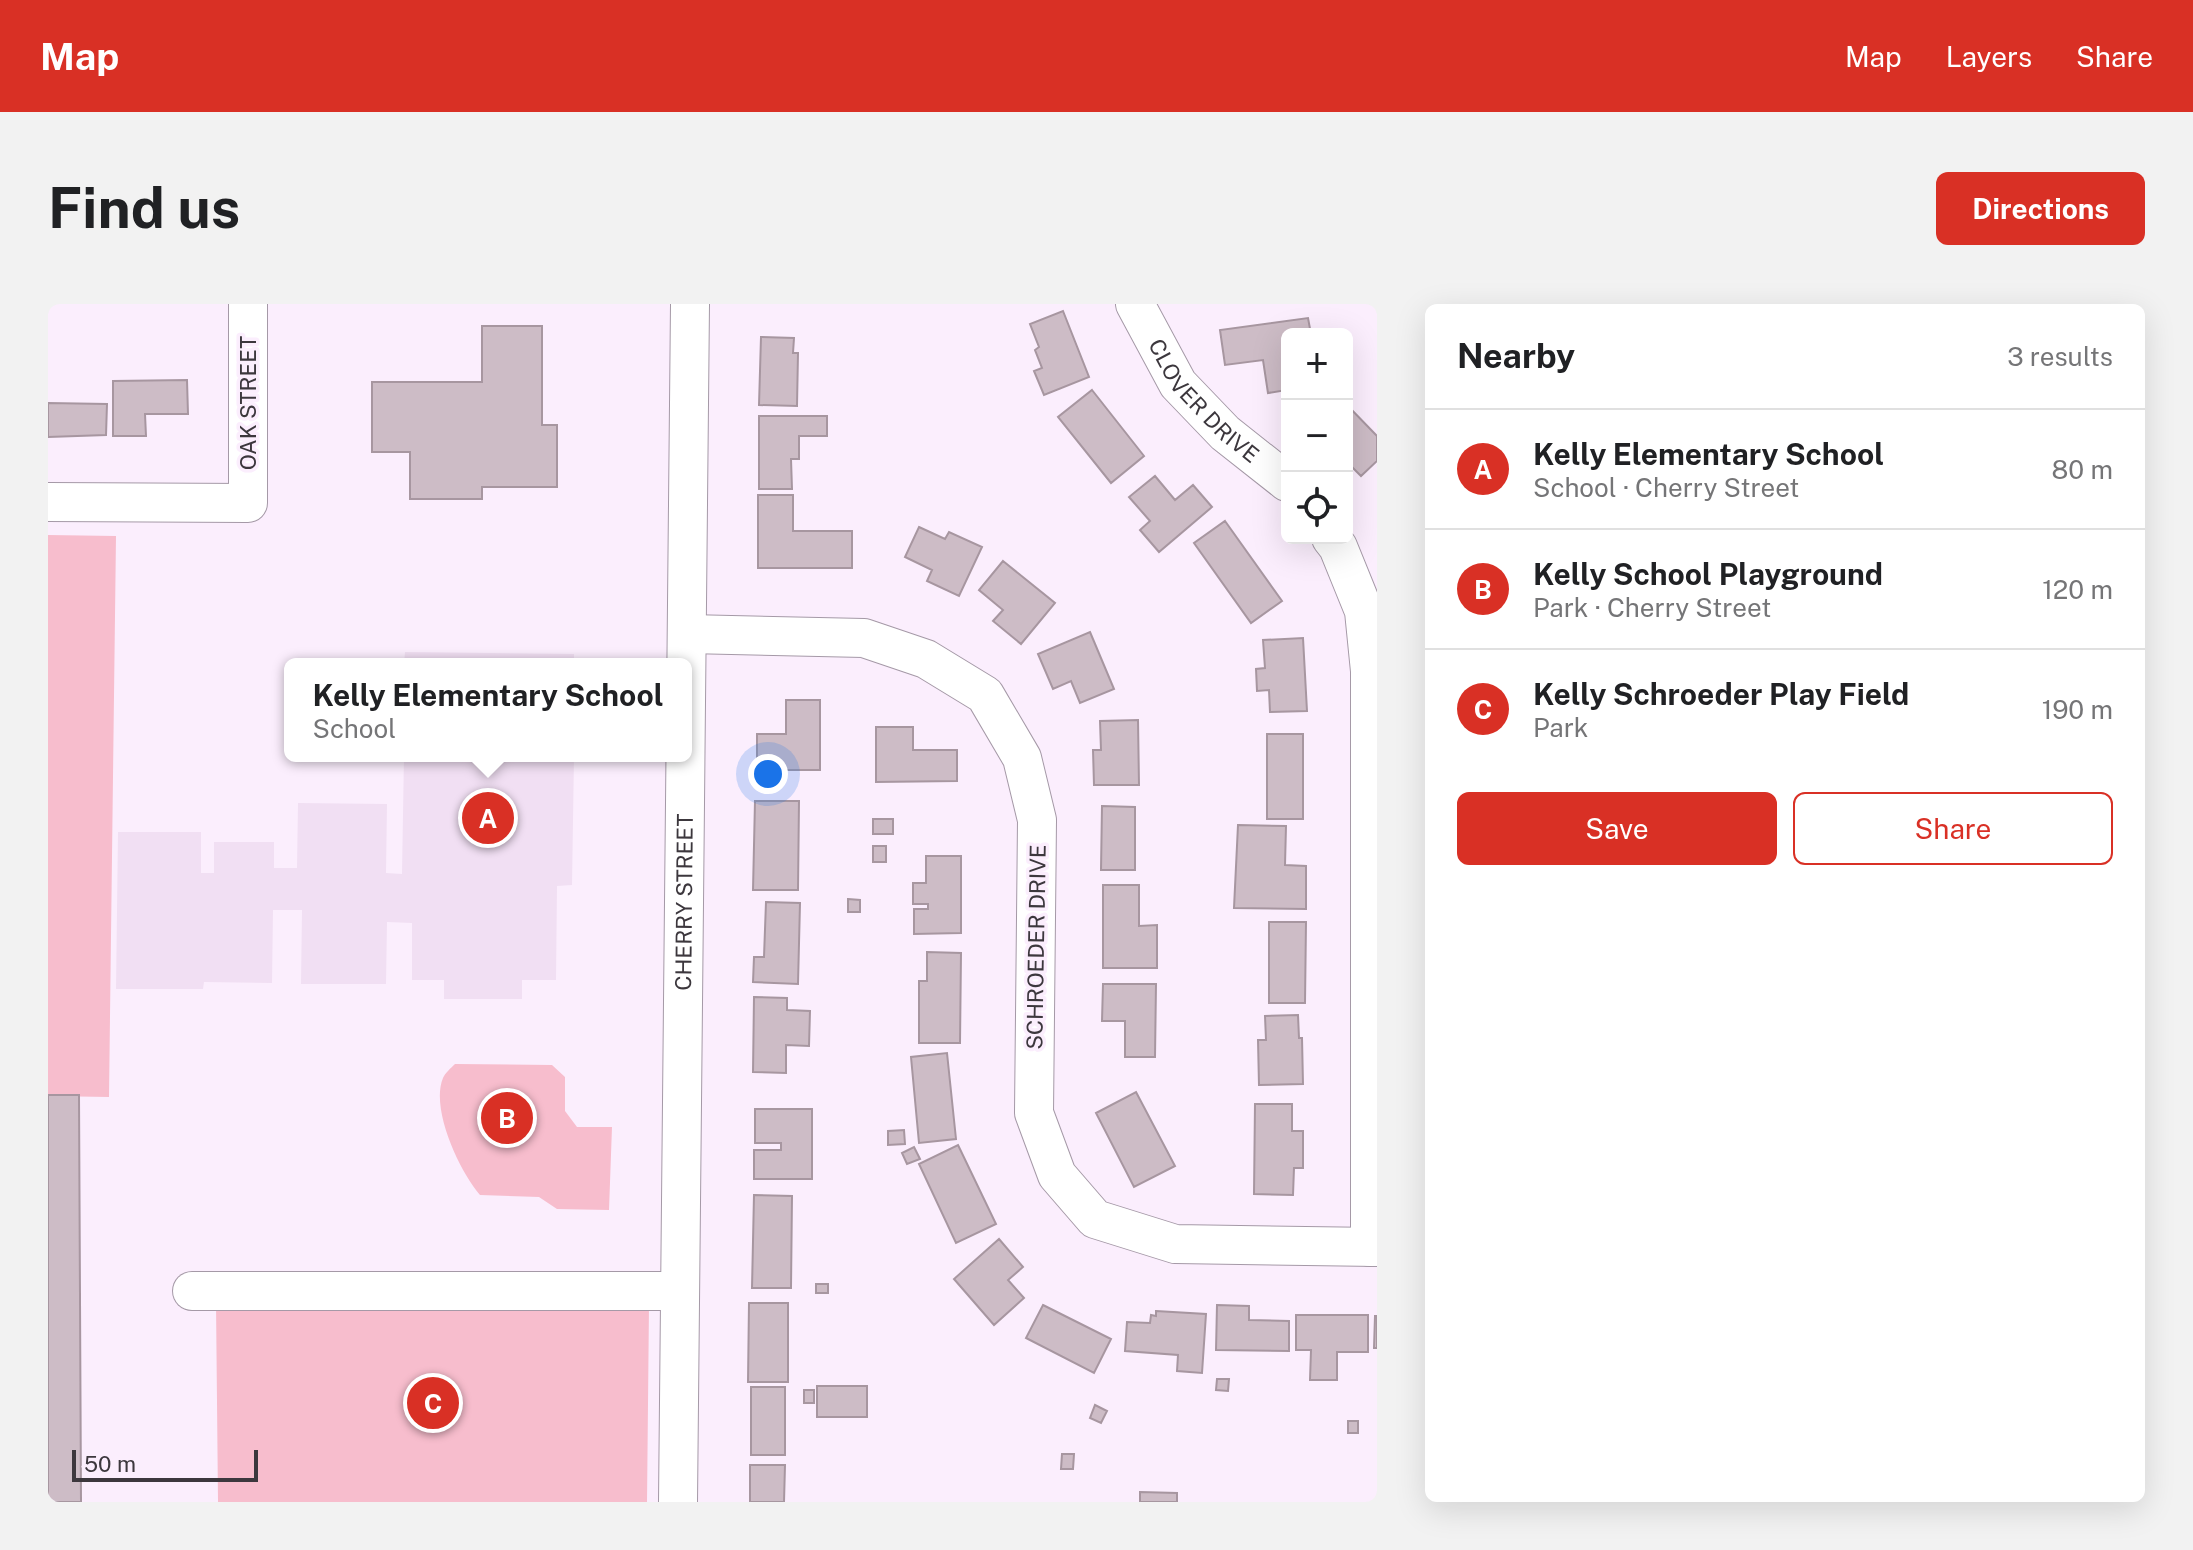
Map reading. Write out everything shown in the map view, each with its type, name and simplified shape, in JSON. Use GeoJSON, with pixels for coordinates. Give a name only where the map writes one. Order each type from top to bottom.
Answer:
{"type":"FeatureCollection","features":[{"type":"Feature","properties":{"kind":"street","name":"OAK STREET"},"geometry":{"type":"LineString","coordinates":[[48,502],[248,503],[248,304]]}},
{"type":"Feature","properties":{"kind":"street","name":"CHERRY STREET"},"geometry":{"type":"LineString","coordinates":[[688,658],[690,304]]}},
{"type":"Feature","properties":{"kind":"street","name":"CLOVER DRIVE"},"geometry":{"type":"LineString","coordinates":[[1135,304],[1178,384],[1225,433],[1281,477]]}},
{"type":"Feature","properties":{"kind":"street"},"geometry":{"type":"LineString","coordinates":[[1336,544],[1364,611],[1370,671],[1374,1247]]}},
{"type":"Feature","properties":{"kind":"street","name":"SCHROEDER DRIVE"},"geometry":{"type":"LineString","coordinates":[[688,634],[864,638],[926,659],[985,695],[1022,758],[1037,820],[1034,1113],[1057,1175],[1095,1219],[1175,1244],[1374,1247]]}},
{"type":"Feature","properties":{"kind":"street","name":"CHERRY STREET"},"geometry":{"type":"LineString","coordinates":[[678,1502],[686,762]]}},
{"type":"Feature","properties":{"kind":"street"},"geometry":{"type":"LineString","coordinates":[[192,1291],[680,1291]]}},
{"type":"Feature","properties":{"kind":"shaded area"},"geometry":{"type":"Polygon","coordinates":[[[48,535],[116,536],[109,1097],[48,1096],[48,535]]]}},
{"type":"Feature","properties":{"kind":"shaded area"},"geometry":{"type":"Polygon","coordinates":[[[405,652],[574,654],[574,658],[404,658],[405,652]]]}},
{"type":"Feature","properties":{"kind":"shaded area"},"geometry":{"type":"Polygon","coordinates":[[[404,762],[574,762],[572,885],[557,886],[556,980],[522,980],[522,999],[444,999],[444,980],[412,980],[412,923],[387,922],[386,984],[301,984],[302,910],[273,910],[272,983],[204,982],[203,989],[116,989],[118,832],[201,832],[201,873],[214,873],[214,842],[274,842],[274,868],[297,868],[298,803],[387,804],[386,873],[402,874],[404,762]]]}},
{"type":"Feature","properties":{"kind":"shaded area"},"geometry":{"type":"Polygon","coordinates":[[[455,1064],[552,1065],[565,1077],[565,1111],[577,1127],[612,1127],[609,1210],[557,1209],[539,1197],[480,1195],[456,1156],[440,1106],[443,1078],[455,1064]]]}},
{"type":"Feature","properties":{"kind":"shaded area"},"geometry":{"type":"Polygon","coordinates":[[[216,1303],[649,1305],[647,1502],[218,1502],[216,1303]]]}},
{"type":"Feature","properties":{"kind":"building"},"geometry":{"type":"Polygon","coordinates":[[[1063,311],[1089,377],[1044,395],[1034,371],[1042,368],[1035,350],[1039,347],[1030,324],[1063,311]]]}},
{"type":"Feature","properties":{"kind":"building"},"geometry":{"type":"Polygon","coordinates":[[[1308,318],[1310,328],[1281,328],[1281,391],[1268,393],[1263,360],[1225,365],[1220,330],[1308,318]]]}},
{"type":"Feature","properties":{"kind":"building"},"geometry":{"type":"Polygon","coordinates":[[[482,326],[542,326],[542,425],[557,425],[557,487],[482,487],[482,499],[410,499],[410,452],[372,452],[372,382],[482,382],[482,326]]]}},
{"type":"Feature","properties":{"kind":"building"},"geometry":{"type":"Polygon","coordinates":[[[761,337],[794,338],[793,353],[798,353],[797,406],[759,405],[761,337]]]}},
{"type":"Feature","properties":{"kind":"building"},"geometry":{"type":"Polygon","coordinates":[[[187,380],[188,414],[145,414],[146,436],[113,436],[113,381],[187,380]]]}},
{"type":"Feature","properties":{"kind":"building"},"geometry":{"type":"Polygon","coordinates":[[[1092,390],[1144,456],[1111,483],[1058,417],[1092,390]]]}},
{"type":"Feature","properties":{"kind":"building"},"geometry":{"type":"Polygon","coordinates":[[[48,403],[107,404],[106,435],[48,437],[48,403]]]}},
{"type":"Feature","properties":{"kind":"building"},"geometry":{"type":"Polygon","coordinates":[[[1353,411],[1377,436],[1377,461],[1361,476],[1353,468],[1353,411]]]}},
{"type":"Feature","properties":{"kind":"building"},"geometry":{"type":"Polygon","coordinates":[[[759,416],[827,416],[827,436],[799,436],[799,459],[791,459],[792,489],[759,489],[759,416]]]}},
{"type":"Feature","properties":{"kind":"building"},"geometry":{"type":"Polygon","coordinates":[[[1155,476],[1175,500],[1193,485],[1212,507],[1159,552],[1140,530],[1150,521],[1129,497],[1155,476]]]}},
{"type":"Feature","properties":{"kind":"building"},"geometry":{"type":"Polygon","coordinates":[[[758,495],[793,495],[793,531],[852,531],[852,568],[758,568],[758,495]]]}},
{"type":"Feature","properties":{"kind":"building"},"geometry":{"type":"Polygon","coordinates":[[[1225,521],[1282,601],[1251,623],[1194,543],[1225,521]]]}},
{"type":"Feature","properties":{"kind":"building"},"geometry":{"type":"Polygon","coordinates":[[[919,527],[945,539],[949,532],[982,547],[959,596],[927,581],[932,570],[905,557],[919,527]]]}},
{"type":"Feature","properties":{"kind":"building"},"geometry":{"type":"Polygon","coordinates":[[[1003,561],[1055,603],[1021,644],[993,621],[1003,610],[979,590],[1003,561]]]}},
{"type":"Feature","properties":{"kind":"building"},"geometry":{"type":"Polygon","coordinates":[[[1090,632],[1114,689],[1080,703],[1071,681],[1053,689],[1038,654],[1090,632]]]}},
{"type":"Feature","properties":{"kind":"building"},"geometry":{"type":"Polygon","coordinates":[[[1303,638],[1307,711],[1270,712],[1269,690],[1257,691],[1256,669],[1265,668],[1263,640],[1303,638]]]}},
{"type":"Feature","properties":{"kind":"building"},"geometry":{"type":"Polygon","coordinates":[[[786,700],[820,700],[820,770],[757,770],[757,734],[786,734],[786,700]]]}},
{"type":"Feature","properties":{"kind":"building"},"geometry":{"type":"Polygon","coordinates":[[[1138,720],[1139,785],[1094,785],[1093,750],[1101,750],[1100,721],[1138,720]]]}},
{"type":"Feature","properties":{"kind":"building"},"geometry":{"type":"Polygon","coordinates":[[[876,727],[913,727],[913,750],[957,750],[957,781],[876,782],[876,727]]]}},
{"type":"Feature","properties":{"kind":"building"},"geometry":{"type":"Polygon","coordinates":[[[1267,734],[1303,734],[1303,819],[1267,819],[1267,734]]]}},
{"type":"Feature","properties":{"kind":"building"},"geometry":{"type":"Polygon","coordinates":[[[755,801],[799,801],[798,890],[753,890],[755,801]]]}},
{"type":"Feature","properties":{"kind":"building"},"geometry":{"type":"Polygon","coordinates":[[[1102,806],[1135,807],[1135,870],[1101,870],[1102,806]]]}},
{"type":"Feature","properties":{"kind":"building"},"geometry":{"type":"Polygon","coordinates":[[[873,819],[893,819],[893,834],[873,834],[873,819]]]}},
{"type":"Feature","properties":{"kind":"building"},"geometry":{"type":"Polygon","coordinates":[[[1238,825],[1286,826],[1285,865],[1306,866],[1306,909],[1234,908],[1238,825]]]}},
{"type":"Feature","properties":{"kind":"building"},"geometry":{"type":"Polygon","coordinates":[[[873,846],[886,846],[886,862],[873,862],[873,846]]]}},
{"type":"Feature","properties":{"kind":"building"},"geometry":{"type":"Polygon","coordinates":[[[926,856],[961,856],[961,933],[914,934],[914,909],[928,909],[928,904],[913,904],[913,883],[926,883],[926,856]]]}},
{"type":"Feature","properties":{"kind":"building"},"geometry":{"type":"Polygon","coordinates":[[[1103,885],[1139,885],[1139,926],[1157,925],[1157,968],[1103,968],[1103,885]]]}},
{"type":"Feature","properties":{"kind":"building"},"geometry":{"type":"Polygon","coordinates":[[[848,899],[860,900],[860,912],[848,912],[848,899]]]}},
{"type":"Feature","properties":{"kind":"building"},"geometry":{"type":"Polygon","coordinates":[[[766,902],[800,903],[798,984],[753,982],[754,957],[764,957],[766,902]]]}},
{"type":"Feature","properties":{"kind":"building"},"geometry":{"type":"Polygon","coordinates":[[[1269,922],[1306,922],[1305,1003],[1269,1003],[1269,922]]]}},
{"type":"Feature","properties":{"kind":"building"},"geometry":{"type":"Polygon","coordinates":[[[927,952],[961,953],[960,1043],[919,1043],[919,981],[927,981],[927,952]]]}},
{"type":"Feature","properties":{"kind":"building"},"geometry":{"type":"Polygon","coordinates":[[[1103,984],[1156,984],[1155,1057],[1125,1057],[1125,1021],[1102,1021],[1103,984]]]}},
{"type":"Feature","properties":{"kind":"building"},"geometry":{"type":"Polygon","coordinates":[[[754,997],[787,998],[787,1010],[810,1011],[809,1046],[786,1045],[786,1073],[753,1072],[754,997]]]}},
{"type":"Feature","properties":{"kind":"building"},"geometry":{"type":"Polygon","coordinates":[[[1298,1015],[1303,1084],[1259,1085],[1258,1040],[1266,1040],[1265,1016],[1298,1015]]]}},
{"type":"Feature","properties":{"kind":"building"},"geometry":{"type":"Polygon","coordinates":[[[947,1053],[956,1139],[919,1143],[911,1057],[947,1053]]]}},
{"type":"Feature","properties":{"kind":"building"},"geometry":{"type":"Polygon","coordinates":[[[1136,1092],[1175,1166],[1134,1187],[1096,1113],[1136,1092]]]}},
{"type":"Feature","properties":{"kind":"building"},"geometry":{"type":"Polygon","coordinates":[[[48,1095],[79,1095],[81,1502],[48,1502],[48,1095]]]}},
{"type":"Feature","properties":{"kind":"building"},"geometry":{"type":"Polygon","coordinates":[[[1255,1104],[1292,1104],[1292,1131],[1303,1131],[1303,1168],[1294,1168],[1293,1195],[1254,1194],[1255,1104]]]}},
{"type":"Feature","properties":{"kind":"building"},"geometry":{"type":"Polygon","coordinates":[[[755,1109],[812,1109],[812,1179],[754,1179],[754,1150],[781,1150],[781,1143],[755,1143],[755,1109]]]}},
{"type":"Feature","properties":{"kind":"building"},"geometry":{"type":"Polygon","coordinates":[[[904,1130],[905,1144],[888,1145],[888,1131],[904,1130]]]}},
{"type":"Feature","properties":{"kind":"building"},"geometry":{"type":"Polygon","coordinates":[[[958,1145],[996,1224],[956,1243],[919,1164],[958,1145]]]}},
{"type":"Feature","properties":{"kind":"building"},"geometry":{"type":"Polygon","coordinates":[[[914,1147],[920,1159],[907,1164],[902,1153],[914,1147]]]}},
{"type":"Feature","properties":{"kind":"building"},"geometry":{"type":"Polygon","coordinates":[[[754,1195],[792,1196],[791,1288],[752,1288],[754,1195]]]}},
{"type":"Feature","properties":{"kind":"building"},"geometry":{"type":"Polygon","coordinates":[[[999,1239],[1023,1267],[1008,1280],[1024,1298],[994,1325],[954,1279],[999,1239]]]}},
{"type":"Feature","properties":{"kind":"building"},"geometry":{"type":"Polygon","coordinates":[[[816,1284],[828,1284],[828,1293],[816,1293],[816,1284]]]}},
{"type":"Feature","properties":{"kind":"building"},"geometry":{"type":"Polygon","coordinates":[[[749,1303],[788,1303],[788,1382],[748,1382],[749,1303]]]}},
{"type":"Feature","properties":{"kind":"building"},"geometry":{"type":"Polygon","coordinates":[[[1043,1305],[1111,1339],[1094,1373],[1026,1338],[1043,1305]]]}},
{"type":"Feature","properties":{"kind":"building"},"geometry":{"type":"Polygon","coordinates":[[[1217,1305],[1249,1306],[1249,1320],[1289,1321],[1289,1351],[1216,1350],[1217,1305]]]}},
{"type":"Feature","properties":{"kind":"building"},"geometry":{"type":"Polygon","coordinates":[[[1156,1311],[1206,1314],[1202,1373],[1177,1371],[1178,1355],[1125,1351],[1127,1322],[1150,1323],[1151,1315],[1156,1316],[1156,1311]]]}},
{"type":"Feature","properties":{"kind":"building"},"geometry":{"type":"Polygon","coordinates":[[[1296,1315],[1368,1315],[1368,1352],[1337,1352],[1337,1380],[1310,1380],[1311,1350],[1296,1350],[1296,1315]]]}},
{"type":"Feature","properties":{"kind":"building"},"geometry":{"type":"Polygon","coordinates":[[[1377,1316],[1377,1348],[1374,1348],[1377,1316]]]}},
{"type":"Feature","properties":{"kind":"building"},"geometry":{"type":"Polygon","coordinates":[[[1217,1379],[1229,1379],[1228,1391],[1216,1390],[1217,1379]]]}},
{"type":"Feature","properties":{"kind":"building"},"geometry":{"type":"Polygon","coordinates":[[[817,1386],[867,1386],[867,1417],[817,1417],[817,1386]]]}},
{"type":"Feature","properties":{"kind":"building"},"geometry":{"type":"Polygon","coordinates":[[[751,1387],[785,1387],[785,1455],[751,1455],[751,1387]]]}},
{"type":"Feature","properties":{"kind":"building"},"geometry":{"type":"Polygon","coordinates":[[[804,1390],[814,1390],[814,1403],[804,1403],[804,1390]]]}},
{"type":"Feature","properties":{"kind":"building"},"geometry":{"type":"Polygon","coordinates":[[[1095,1405],[1107,1411],[1101,1423],[1090,1418],[1095,1405]]]}},
{"type":"Feature","properties":{"kind":"building"},"geometry":{"type":"Polygon","coordinates":[[[1348,1421],[1358,1421],[1358,1433],[1348,1433],[1348,1421]]]}},
{"type":"Feature","properties":{"kind":"building"},"geometry":{"type":"Polygon","coordinates":[[[1062,1454],[1074,1454],[1073,1469],[1061,1469],[1062,1454]]]}},
{"type":"Feature","properties":{"kind":"building"},"geometry":{"type":"Polygon","coordinates":[[[750,1465],[785,1465],[784,1502],[750,1502],[750,1465]]]}},
{"type":"Feature","properties":{"kind":"building"},"geometry":{"type":"Polygon","coordinates":[[[1140,1492],[1177,1493],[1177,1502],[1140,1502],[1140,1492]]]}},
{"type":"Feature","properties":{"kind":"place","name":"Kelly Elementary School"},"geometry":{"type":"Point","coordinates":[488,818]}},
{"type":"Feature","properties":{"kind":"place","name":"Kelly School Playground"},"geometry":{"type":"Point","coordinates":[507,1118]}},
{"type":"Feature","properties":{"kind":"place","name":"Kelly Schroeder Play Field"},"geometry":{"type":"Point","coordinates":[433,1403]}}]}
